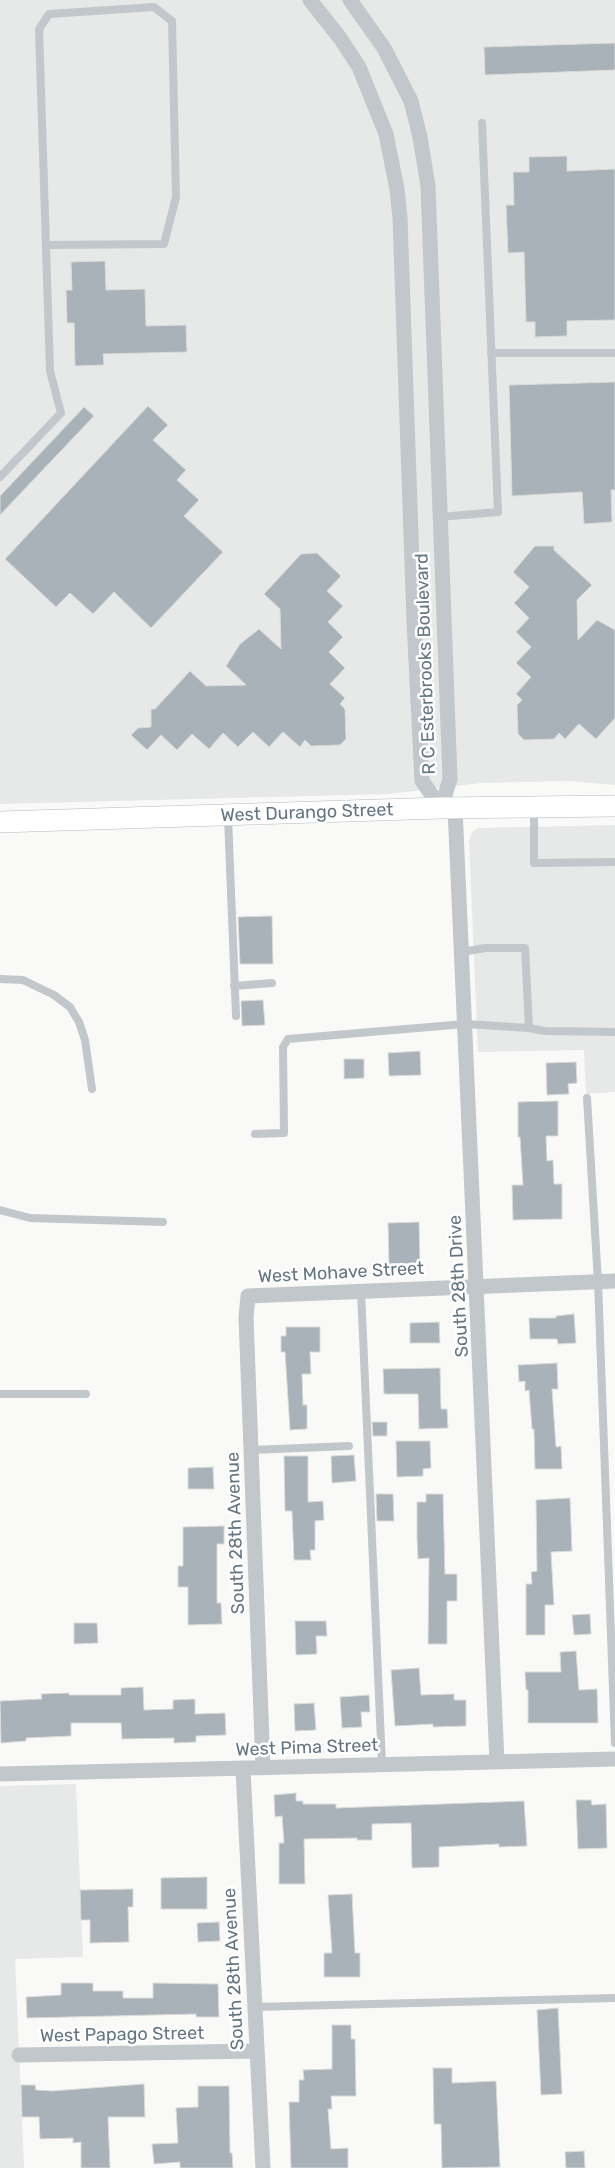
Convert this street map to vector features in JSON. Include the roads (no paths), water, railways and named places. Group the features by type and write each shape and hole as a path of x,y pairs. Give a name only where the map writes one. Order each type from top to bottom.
{"street":[{"name":"R C Esterbrooks Boulevard","path":"310,0 340,38 363,75 386,134 397,188 400,218 414,621 422,781 448,808"},
{"name":"R C Esterbrooks Boulevard","path":"350,0 384,48 410,101 420,137 428,186 450,779 448,808"},
{"name":"West Durango Street","path":"0,822 448,808 615,806"},
{"name":"South 28th Drive","path":"448,808 462,952 478,1286 497,1762"},
{"name":"West Mohave Street","path":"248,1296 615,1281"},
{"name":"South 28th Avenue","path":"248,1296 246,1317 263,1768"},
{"name":"West Pima Street","path":"0,1774 615,1759"},
{"name":"South 28th Avenue","path":"243,1769 263,2168"},
{"name":"West Papago Street","path":"19,2055 256,2051"}],"lane":[{"path":"0,477 61,413 50,372 39,29 49,14 154,7 172,21 176,196 164,244 46,245"},
{"path":"440,517 498,512 482,123"},
{"path":"491,354 615,353"},
{"path":"534,807 534,863 615,862"},
{"path":"228,815 236,1016"},
{"path":"462,952 485,948 525,948 529,1028"},
{"path":"0,979 23,980 54,995 70,1006 79,1022 85,1040 92,1089"},
{"path":"234,986 272,983"},
{"path":"255,1134 284,1133 283,1047 288,1039 465,1024 529,1028 545,1031 615,1032"},
{"path":"587,1098 598,1282 615,1743"},
{"path":"0,1210 30,1218 162,1222"},
{"path":"362,1291 382,1764"},
{"path":"0,1394 86,1394"},
{"path":"252,1450 350,1446"},
{"path":"254,2007 615,1998"}]}
